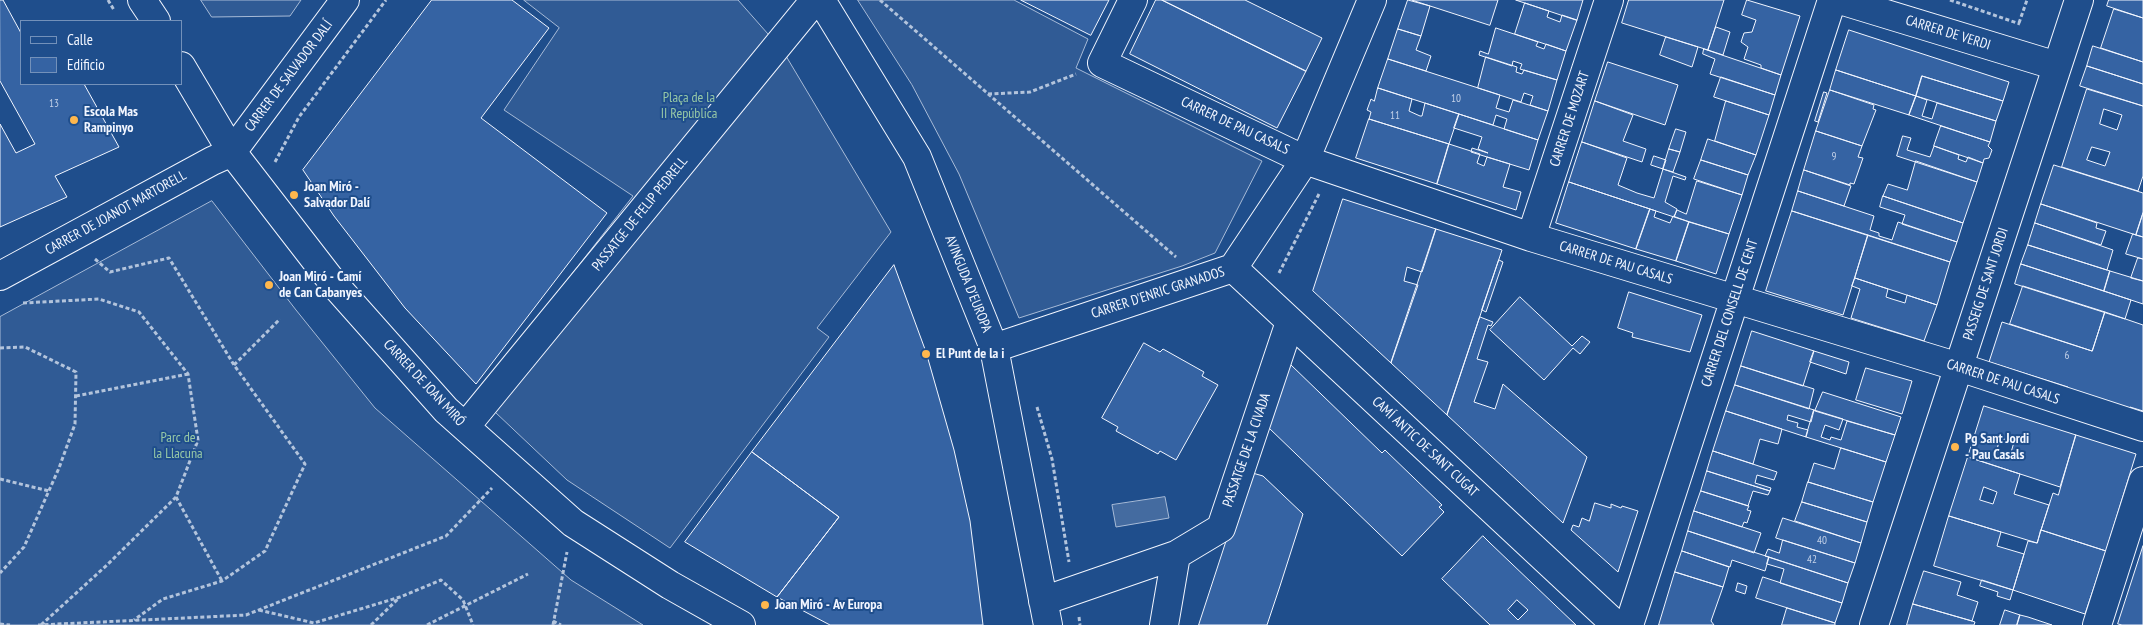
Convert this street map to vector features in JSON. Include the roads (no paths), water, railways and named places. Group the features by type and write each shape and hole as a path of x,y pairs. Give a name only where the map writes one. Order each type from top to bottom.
{"street":[{"path":"142,0 155,20"},
{"name":"CARRER DE SALVADOR DALÍ","path":"232,152 345,0"},
{"name":"PASSATGE DE FELIP PEDRELL","path":"465,428 815,0"},
{"name":"AVINGUDA D'EUROPA","path":"821,0 917,157 994,348 1045,613"},
{"name":"CARRER DE PAU CASALS","path":"1133,0 1102,63 1305,160 1531,237 1958,366 2143,427"},
{"name":"CARRER D'ENRIC GRANADOS","path":"994,348 1233,268 1305,160 1372,0"},
{"name":"CARRER DE MOZART","path":"1531,237 1609,0"},
{"name":"CARRER DEL CONSELL DE CENT","path":"1629,625 1832,0"},
{"name":"CARRER DE VERDI","path":"1840,0 2057,66"},
{"name":"PASSEIG DE SANT JORDI","path":"1874,625 2079,0"},
{"name":"CARRER DE JOAN MIRÓ","path":"182,68 232,152 334,284 446,410 573,523 670,585 741,625"},
{"name":"CARRER DE JOANOT MARTORELL","path":"0,276 232,152"},
{"name":"CAMÍ ANTIC DE SANT CUGAT","path":"1233,268 1616,625"},
{"name":"PASSATGE DE LA CIVADA","path":"1045,613 1176,555 1221,528 1290,322"},
{"path":"2097,625 2143,481"},
{"path":"1164,625 1176,555"}],"place":[{"name":"Escola Mas Rampinyo","path":"74,120"},
{"name":"Joan Miró - Salvador Dalí","path":"294,195"},
{"name":"Joan Miró - Camí de Can Cabanyes","path":"269,285"},
{"name":"El Punt de la i","path":"926,354"},
{"name":"Pg Sant Jordi - Pau Casals","path":"1955,447"},
{"name":"Joan Miró - Av Europa","path":"765,605"}],"park label":[{"name":"Plaça de la II República","path":"689,106"},
{"name":"Parc de la Llacuna","path":"178,446"}]}
